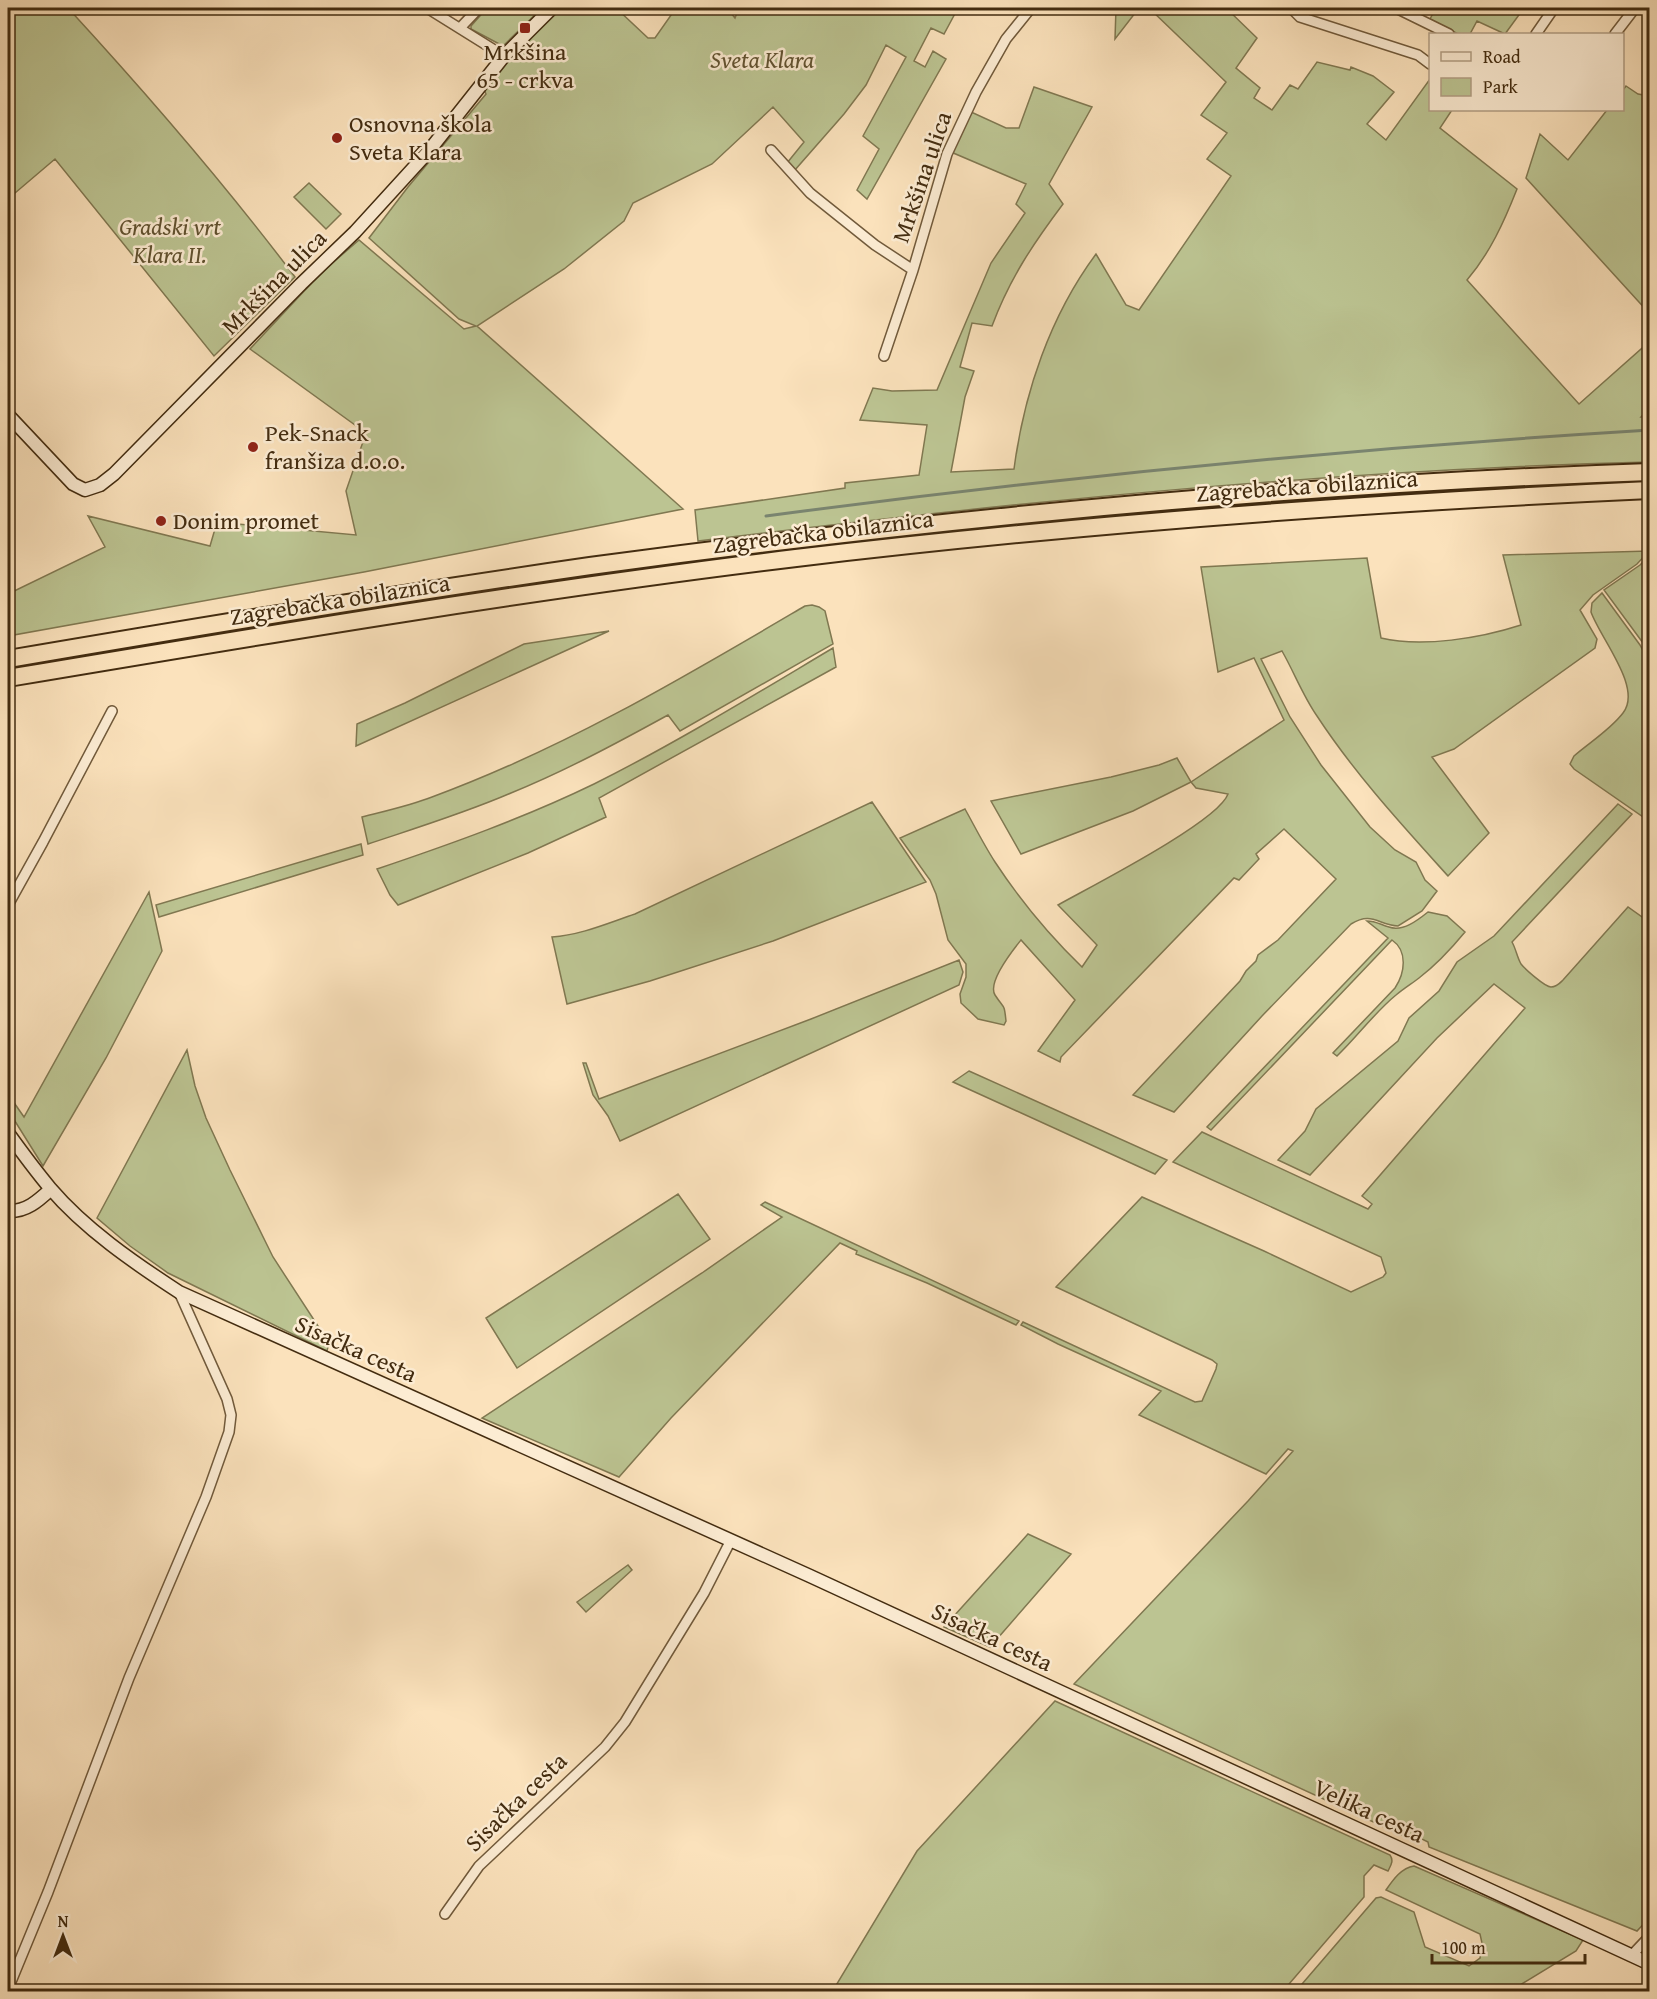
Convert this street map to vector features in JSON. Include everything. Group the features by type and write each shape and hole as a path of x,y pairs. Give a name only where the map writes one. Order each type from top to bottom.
{"highway":[{"name":"Zagrebačka obilaznica","path":"8,659 333,605 589,567 996,517 1305,489 1650,472"},
{"name":"Zagrebačka obilaznica","path":"8,678 592,585 797,558 1000,536 1307,508 1501,496 1650,490"}],"main road":[{"name":"Mrkšina ulica","path":"8,415 73,484 85,490 100,485 139,450 355,232 428,152 504,56 552,8"},
{"name":"Sisačka cesta","path":"8,1133 51,1189 82,1220 147,1271 179,1292 731,1540 1071,1697"},
{"path":"8,1210 17,1211 32,1205 51,1189"},
{"name":"Velika cesta","path":"1071,1697 1650,1964"}],"street":[{"path":"428,8 504,56"},
{"path":"460,28 479,8"},
{"name":"Mrkšina ulica","path":"885,356 947,154 976,92 1006,39 1031,8"},
{"path":"1291,8 1300,17 1418,56 1429,63"},
{"path":"1396,8 1447,33"},
{"path":"1537,33 1554,8"},
{"path":"1616,33 1635,8"},
{"name":"Mrkšina ulica","path":"771,150 810,193 875,244 913,270"},
{"path":"8,905 112,711"},
{"path":"8,1989 48,1892 129,1677 206,1497 229,1432 231,1415 227,1399 179,1292"},
{"name":"Sisačka cesta","path":"445,1914 479,1866 605,1747 625,1722 698,1603 731,1540"},
{"path":"1632,1956 1650,1936"}],"green space":[{"name":"Gradski vrt Klara II.","path":"8,8 68,8 127,73 241,207 295,277 214,356 55,159 8,199"},
{"path":"487,8 542,8 503,46 471,29 471,26"},
{"name":"Sveta Klara","path":"562,8 616,8 648,38 655,38 676,8 733,8 731,13 735,18 739,8 958,8 944,34 931,28 914,61 925,67 933,51 946,59 867,199 857,190 879,149 863,136 906,57 886,45 866,85 794,171 787,163 804,142 773,107 712,164 633,203 624,221 564,269 477,326 683,509 364,572 8,636 8,594 105,547 88,516 210,546 217,522 356,535 346,491 366,433 250,349 322,272 359,240 464,329 476,326 459,319 369,238 408,187 486,94 484,89 509,59"},
{"path":"1116,8 1139,8 1115,39"},
{"path":"1149,8 1226,8 1257,38 1236,68 1260,88 1254,98 1272,110 1290,85 1298,89 1317,62 1350,70 1351,67 1373,76 1394,92 1367,124 1386,140 1429,80 1429,111 1451,111 1440,128 1517,189 1496,237 1467,280 1579,404 1649,342 1649,408 1641,417 1649,417 1649,462 1411,472 1292,480 935,513 698,541 695,510 845,488 845,483 919,475 927,425 860,420 873,388 892,391 937,390 991,263 1025,213 1016,204 1026,184 951,152 969,111 1006,128 1019,128 1034,87 1092,107 1049,184 1063,204 1023,262 1006,292 992,326 972,323 960,367 974,371 965,397 951,472 1014,469 1032,384 1052,329 1065,303 1096,254 1126,305 1139,310 1231,176 1207,159 1227,133 1201,115 1226,82"},
{"path":"1436,8 1524,8 1506,33 1477,21 1471,33 1456,33 1430,19"},
{"path":"1626,86 1638,94 1649,96 1649,313 1526,178 1540,134 1568,160 1606,111 1624,111"},
{"path":"309,183 341,214 326,229 294,197"},
{"path":"1649,551 1637,564 1593,595 1580,610 1597,639 1595,648 1454,749 1432,757 1489,833 1448,876 1347,758 1312,708 1282,651 1261,659 1290,717 1321,765 1370,827 1395,850 1416,862 1425,880 1437,891 1422,911 1398,926 1370,919 1358,920 1351,924 1174,1112 1133,1095 1240,981 1258,955 1278,940 1336,879 1284,829 1256,854 1259,859 1239,880 1234,878 1061,1057 1060,1062 1038,1051 1075,1000 1021,940 1002,966 993,989 1005,1011 1004,1025 978,1019 961,1003 960,994 966,977 966,964 948,940 930,880 900,838 965,809 991,856 1025,904 1082,967 1097,945 1058,905 1178,837 1202,821 1219,806 1228,794 1196,788 1191,782 1284,720 1254,658 1218,672 1201,567 1367,558 1381,638 1433,642 1488,634 1521,625 1503,555"},
{"path":"1649,556 1649,654 1604,590"},
{"path":"1602,593 1640,645 1649,662 1649,821 1570,764 1574,756 1618,719 1628,703 1628,690 1624,677 1591,612 1592,603"},
{"path":"812,605 825,611 833,644 680,731 668,715 591,756 494,800 368,844 362,817 423,800 481,778 577,734 805,606"},
{"path":"609,631 356,746 357,724 524,644"},
{"path":"833,648 836,667 599,798 606,817 528,853 398,905 390,895 377,869 487,830 594,784 685,735"},
{"path":"1177,758 1191,782 1133,811 1021,854 991,801 1111,777"},
{"path":"872,802 926,882 773,941 650,981 567,1004 552,937 584,931 635,914"},
{"path":"1618,804 1632,814 1512,942 1523,966 1544,984 1553,987 1563,980 1628,907 1649,922 1650,1917 1637,1931 1429,1847 1428,1842 1418,1837 1406,1837 1074,1684 1293,1451 1288,1449 1266,1474 1139,1415 1161,1391 1021,1325 1023,1322 1195,1402 1202,1401 1216,1369 1217,1364 1212,1360 1056,1287 1142,1197 1351,1292 1383,1277 1386,1273 1381,1257 1173,1162 1202,1132 1368,1209 1372,1204 1362,1196 1525,1008 1494,984 1437,1038 1310,1175 1278,1160 1305,1131 1316,1109 1398,1041 1409,1018 1439,991 1457,962 1494,936"},
{"path":"361,844 363,855 159,917 156,905"},
{"path":"149,892 162,951 106,1058 43,1166 8,1110 8,1094 24,1117"},
{"path":"1428,912 1447,916 1465,932 1449,951 1388,1002 1337,1056 1333,1053 1395,988 1401,976 1403,956 1392,940 1211,1130 1207,1127 1388,938 1367,921 1400,928"},
{"path":"959,960 963,972 959,985 620,1141 608,1116 593,1095 583,1063 586,1063 599,1099"},
{"path":"187,1050 195,1086 206,1118 230,1170 273,1257 329,1343 327,1351 168,1273 130,1246 97,1218"},
{"path":"969,1071 1167,1160 1155,1174 953,1082"},
{"path":"678,1194 710,1239 517,1368 486,1318"},
{"path":"765,1202 1019,1321 1016,1325 927,1283 856,1254 857,1251 840,1243 671,1418 619,1477 482,1418 702,1273 782,1217 761,1205"},
{"path":"1028,1534 1071,1554 990,1647 944,1627"},
{"path":"628,1565 632,1570 586,1612 577,1602"},
{"path":"1055,1701 1390,1855 1392,1861 1388,1871 1374,1865 1364,1876 1364,1897 1283,1991 837,1991 835,1987 917,1851"},
{"path":"1414,1866 1583,1940 1576,1951 1520,1985 1520,1991 1296,1991 1376,1898 1381,1897 1414,1912 1425,1947 1469,1966 1480,1958 1482,1943 1480,1934 1386,1890 1401,1872"}],"waterway":[{"path":"766,516 1207,465 1650,430"}],"place":[{"name":"Mrkšina 65 - crkva","path":"525,28"},
{"name":"Osnovna škola Sveta Klara","path":"337,138"},
{"name":"Pek-Snack franšiza d.o.o.","path":"253,447"},
{"name":"Donim promet","path":"161,521"}]}
